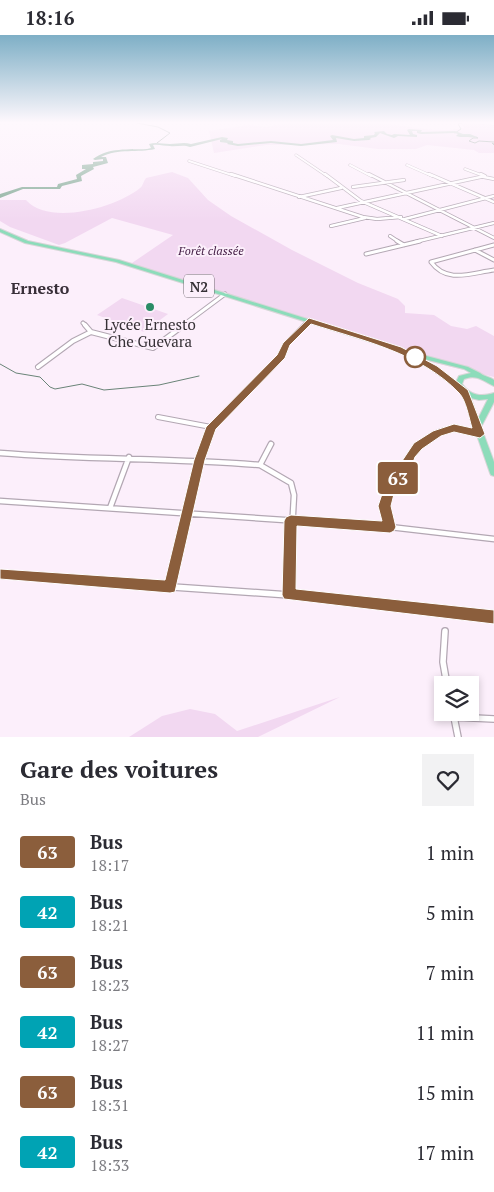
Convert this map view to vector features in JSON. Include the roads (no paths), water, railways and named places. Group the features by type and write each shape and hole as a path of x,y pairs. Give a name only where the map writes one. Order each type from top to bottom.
{"highway":[{"name":"N2","path":"0,230 27,243 118,261 409,354 466,368 481,376 494,377"},
{"name":"N2","path":"409,354 434,368 463,390"},
{"path":"494,384 481,376 468,375 461,378 459,384 463,390 494,473"},
{"path":"463,390 480,398 494,395"},
{"path":"478,431 494,395"}],"street":[{"path":"297,156 321,171 341,189 364,202 442,236"},
{"path":"189,161 366,218 401,217"},
{"path":"350,165 494,237"},
{"path":"408,165 494,202"},
{"path":"465,169 485,175 484,177"},
{"path":"336,209 463,180 484,177 494,179"},
{"path":"353,187 381,182 390,184 404,180"},
{"path":"463,180 463,185 469,191"},
{"path":"299,197 341,189"},
{"path":"405,219 494,196"},
{"path":"331,226 366,218"},
{"path":"366,254 494,223"},
{"path":"390,236 404,245"},
{"path":"494,245 432,262 434,267 450,276 494,270"},
{"path":"475,251 494,260"},
{"path":"83,323 91,332 152,348 225,294"},
{"path":"170,587 200,460 211,427 282,356 286,345 309,321"},
{"path":"38,367 73,341 91,332"},
{"path":"158,417 211,427"},
{"path":"390,527 385,506 390,488 406,468 410,456 418,446 437,433 454,428 478,431"},
{"path":"260,465 271,445"},
{"path":"0,453 37,456 200,460 260,465 291,483 294,495 291,521 289,595"},
{"path":"110,508 129,457"},
{"path":"0,501 390,527 494,539"},
{"path":"0,575 289,595 494,617"},
{"path":"445,631 443,662 445,676"},
{"path":"479,718 494,719"},
{"path":"455,721 458,737"}],"waterway":[{"path":"0,196 22,188 58,188 60,185 80,180 78,176 92,168 84,168 84,166 98,165 95,163 106,162 104,158 95,159 101,156"},
{"path":"0,364 16,373 40,377 50,387 55,389 82,384 104,390 159,385 199,376"}],"place":[{"name":"Lycée Ernesto Che Guevara","path":"150,307"}],"district":[{"name":"Ernesto","path":"40,288"}],"park label":[{"name":"Forêt classée","path":"211,250"}]}
